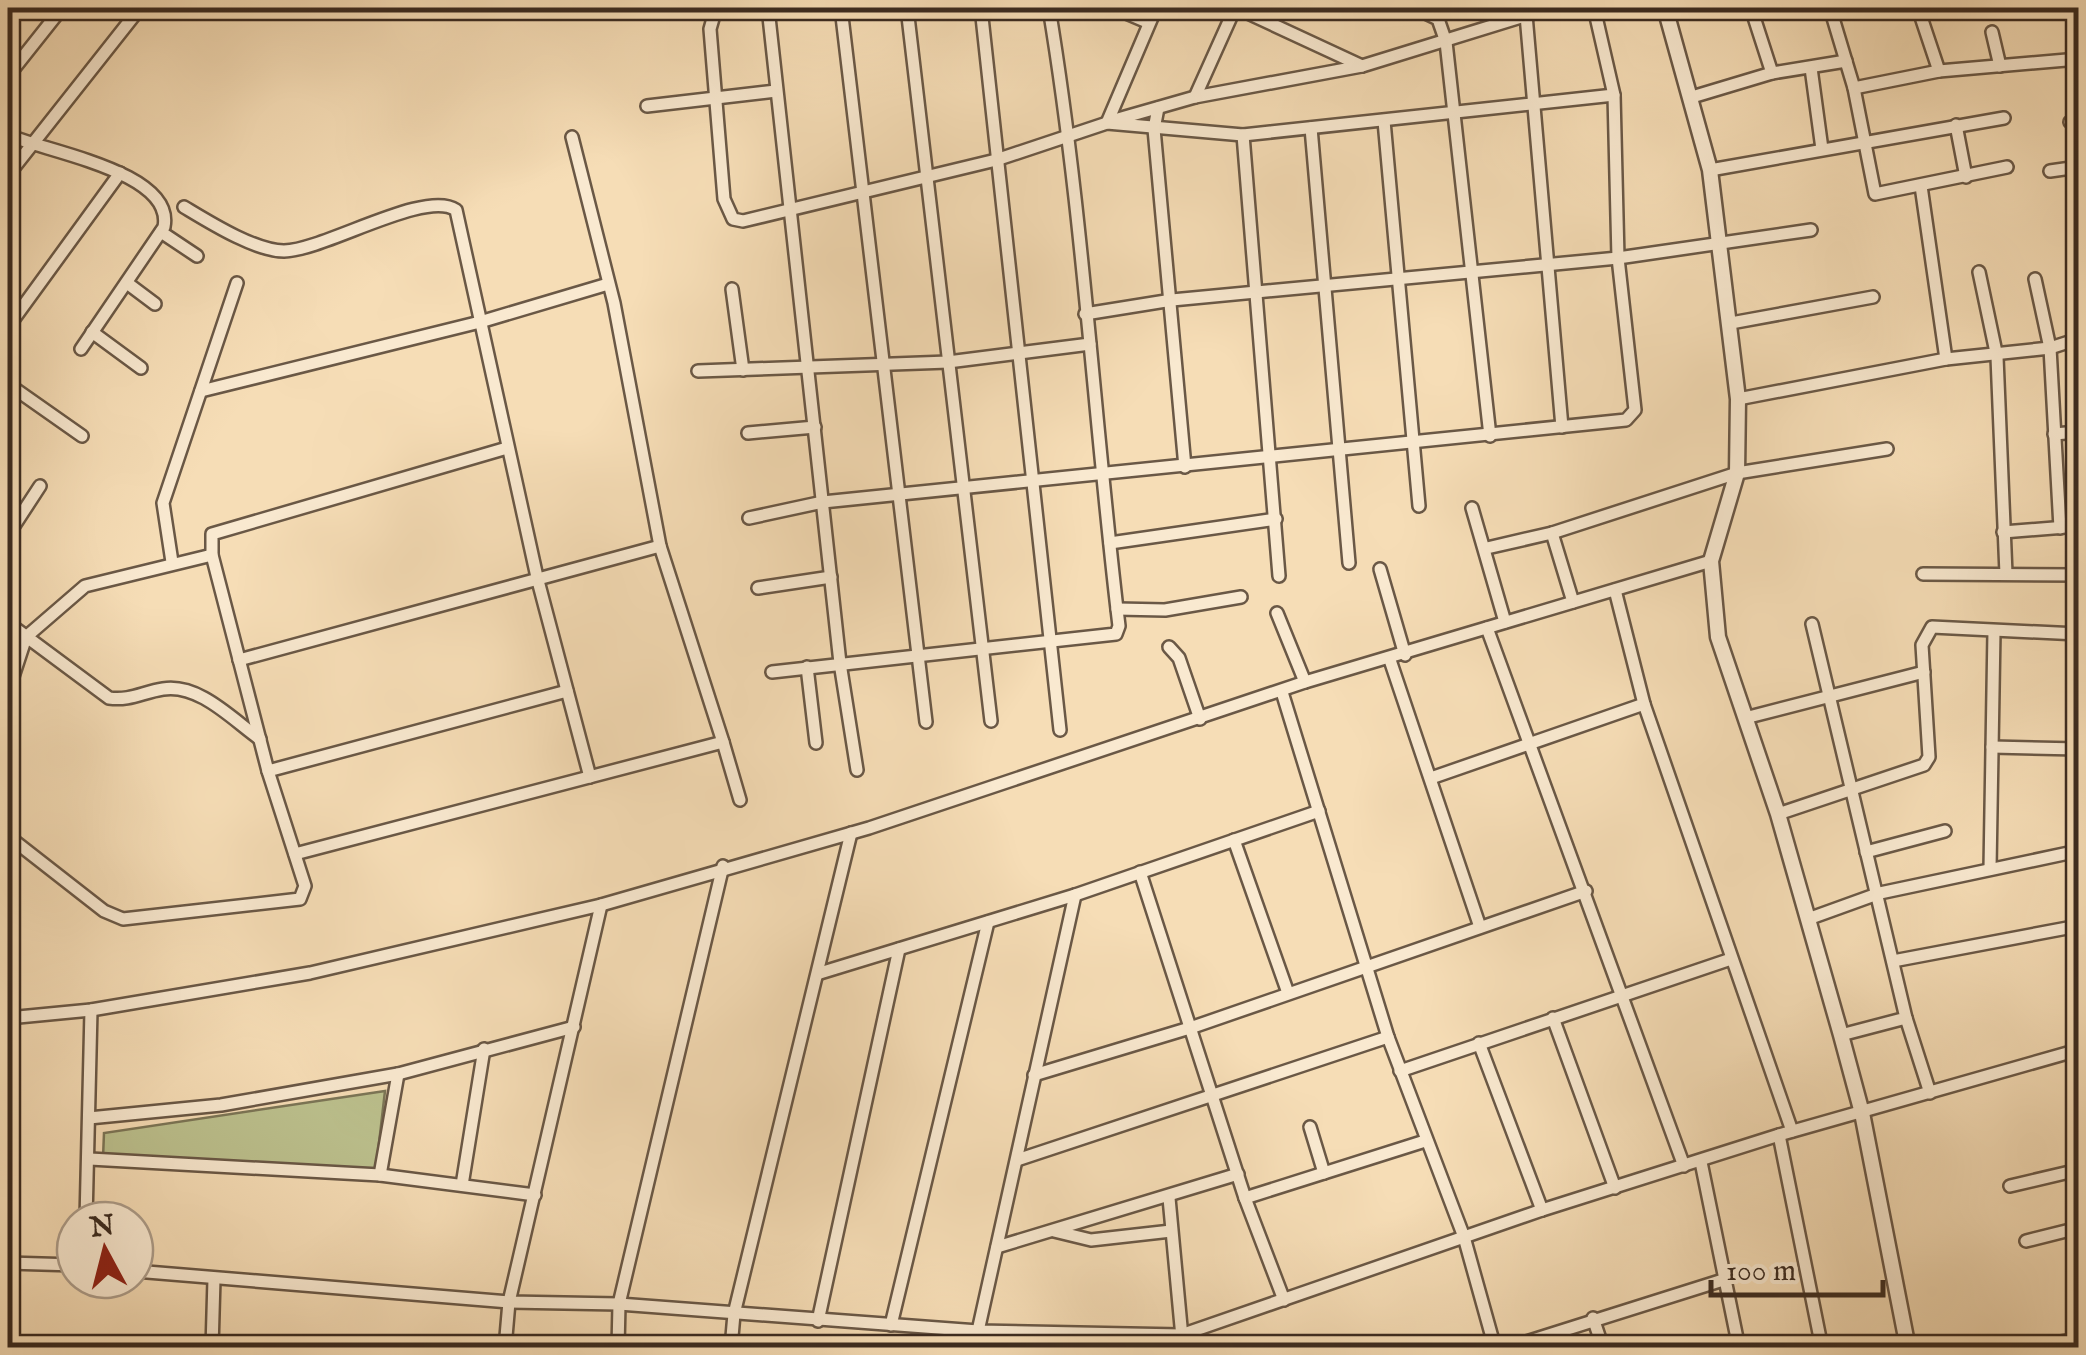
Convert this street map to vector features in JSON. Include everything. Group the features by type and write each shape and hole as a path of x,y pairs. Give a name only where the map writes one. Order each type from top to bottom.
{"street":[{"path":"8,76 62,8"},
{"path":"8,175 140,8"},
{"path":"716,8 710,29 726,212 743,221 996,160 1195,96 1362,66 1550,8"},
{"path":"768,8 840,663 857,770"},
{"path":"842,8 880,362 926,722"},
{"path":"907,8 990,721"},
{"path":"981,8 1047,641 1060,730"},
{"path":"772,672 1110,637 1119,626 1070,134 1049,8"},
{"path":"1114,8 1147,22"},
{"path":"1107,123 1156,8"},
{"path":"1195,96 1236,8 1362,66"},
{"path":"1415,8 1441,13 1457,113 1490,436"},
{"path":"749,518 823,502 1626,420 1635,410 1618,258 1614,95 1594,8"},
{"path":"1665,8 1710,170 1738,399 1737,473 1711,560 1718,637 1778,814 1862,1113 1908,1348"},
{"path":"1751,8 1772,74"},
{"path":"1830,8 1854,88 1876,194 2007,167"},
{"path":"1918,8 1939,71"},
{"path":"1526,15 1551,265 1562,427"},
{"path":"1992,32 2000,66"},
{"path":"1854,88 1939,71 2078,59"},
{"path":"1692,98 1772,74 1846,61"},
{"path":"1811,68 1822,150"},
{"path":"647,106 776,90"},
{"path":"1107,123 1154,129 1189,127 1243,135 1614,95"},
{"path":"1158,108 1154,129 1185,467"},
{"path":"1710,170 2004,118"},
{"path":"1384,122 1419,506"},
{"path":"1956,125 1966,177"},
{"path":"1311,128 1349,563"},
{"path":"8,135 120,173 150,188 167,214 161,232 80,349"},
{"path":"1243,135 1279,576"},
{"path":"572,138 608,284 660,546 740,800"},
{"path":"2050,171 2078,168"},
{"path":"8,327 120,173"},
{"path":"1921,186 1946,359"},
{"path":"184,207 225,232 282,252 326,242 408,211 452,206 537,577 590,778"},
{"path":"1085,314 1172,300 1328,289 1618,258 1811,230"},
{"path":"161,232 197,256"},
{"path":"1980,272 1997,357 2006,574"},
{"path":"2034,279 2050,348 2060,528"},
{"path":"127,282 154,304"},
{"path":"172,562 163,503 236,284"},
{"path":"201,391 480,322 608,284"},
{"path":"732,289 743,370"},
{"path":"1730,323 1873,297"},
{"path":"92,332 141,368"},
{"path":"1738,399 1946,359 1997,357 2050,348 2078,339"},
{"path":"698,372 948,362 1090,344"},
{"path":"8,384 82,436"},
{"path":"748,433 815,427"},
{"path":"2054,434 2078,432"},
{"path":"8,836 104,911 123,919 300,899 305,886 268,771 209,540 218,529 507,448"},
{"path":"1487,548 1552,533 1737,473 1887,448"},
{"path":"8,535 40,486"},
{"path":"1472,508 1487,548 1505,622"},
{"path":"1110,543 1276,519"},
{"path":"2003,532 2078,526"},
{"path":"1552,533 1573,602"},
{"path":"239,660 660,546"},
{"path":"8,692 26,638 84,586 212,554"},
{"path":"8,1018 90,1010 310,974 602,904 723,866 851,833 1305,682 1390,660 1711,560"},
{"path":"1380,569 1405,655"},
{"path":"1923,574 2078,575 2078,683"},
{"path":"758,588 831,577"},
{"path":"1616,590 1644,704 1732,958 1785,1133 1822,1348"},
{"path":"1117,609 1165,610 1242,597"},
{"path":"1277,614 1305,682"},
{"path":"8,623 109,698 124,700 170,688 185,690 200,695 260,740"},
{"path":"1812,624 1848,790 1880,893 1906,1018 1930,1094"},
{"path":"1487,628 1684,1166"},
{"path":"1778,814 1924,765 1928,757 1922,644 1932,628 2078,634"},
{"path":"1990,868 1994,631"},
{"path":"1169,647 1179,658 1200,719"},
{"path":"1390,660 1480,927"},
{"path":"807,667 816,743"},
{"path":"1744,718 1924,672"},
{"path":"268,771 567,691"},
{"path":"1282,692 1388,1036 1424,1141 1464,1238 1495,1348"},
{"path":"1432,778 1644,704"},
{"path":"295,854 722,742"},
{"path":"1992,747 2078,749"},
{"path":"820,973 1075,894 1318,811"},
{"path":"1866,852 1945,831"},
{"path":"731,1348 734,1314 851,833"},
{"path":"1234,840 1288,993"},
{"path":"1808,918 1880,893 2078,851"},
{"path":"618,1348 620,1304 723,866"},
{"path":"1140,872 1245,1198 1284,1300"},
{"path":"1034,1075 1192,1027 1586,891"},
{"path":"978,1332 1075,894"},
{"path":"505,1348 510,1302 602,904"},
{"path":"891,1325 988,922"},
{"path":"1893,961 2078,926"},
{"path":"818,1322 899,950"},
{"path":"1400,1072 1732,958"},
{"path":"87,1200 90,1010"},
{"path":"1553,1018 1615,1188"},
{"path":"1841,1035 1906,1018"},
{"path":"89,1118 222,1105 398,1074 574,1027"},
{"path":"1017,1160 1215,1098 1388,1036"},
{"path":"1479,1043 1542,1210"},
{"path":"462,1185 484,1050"},
{"path":"155,1273 510,1302 620,1304 818,1322 1182,1341 1284,1300 1542,1210 1785,1133 2078,1050"},
{"path":"380,1175 398,1074"},
{"path":"1310,1128 1324,1173"},
{"path":"1245,1198 1424,1141"},
{"path":"90,1159 380,1175 535,1194"},
{"path":"1701,1162 1739,1348"},
{"path":"2010,1186 2078,1170"},
{"path":"997,1247 1238,1174"},
{"path":"1169,1198 1182,1341"},
{"path":"2026,1241 2078,1228"},
{"path":"1054,1231 1091,1240 1171,1231"},
{"path":"8,1263 55,1264"},
{"path":"212,1348 214,1280"},
{"path":"1507,1348 1723,1280"},
{"path":"1593,1318 1603,1348"},
{"path":"2027,1348 2078,1339"}],"green space":[{"path":"385,1091 375,1178 103,1158 104,1133"}]}
